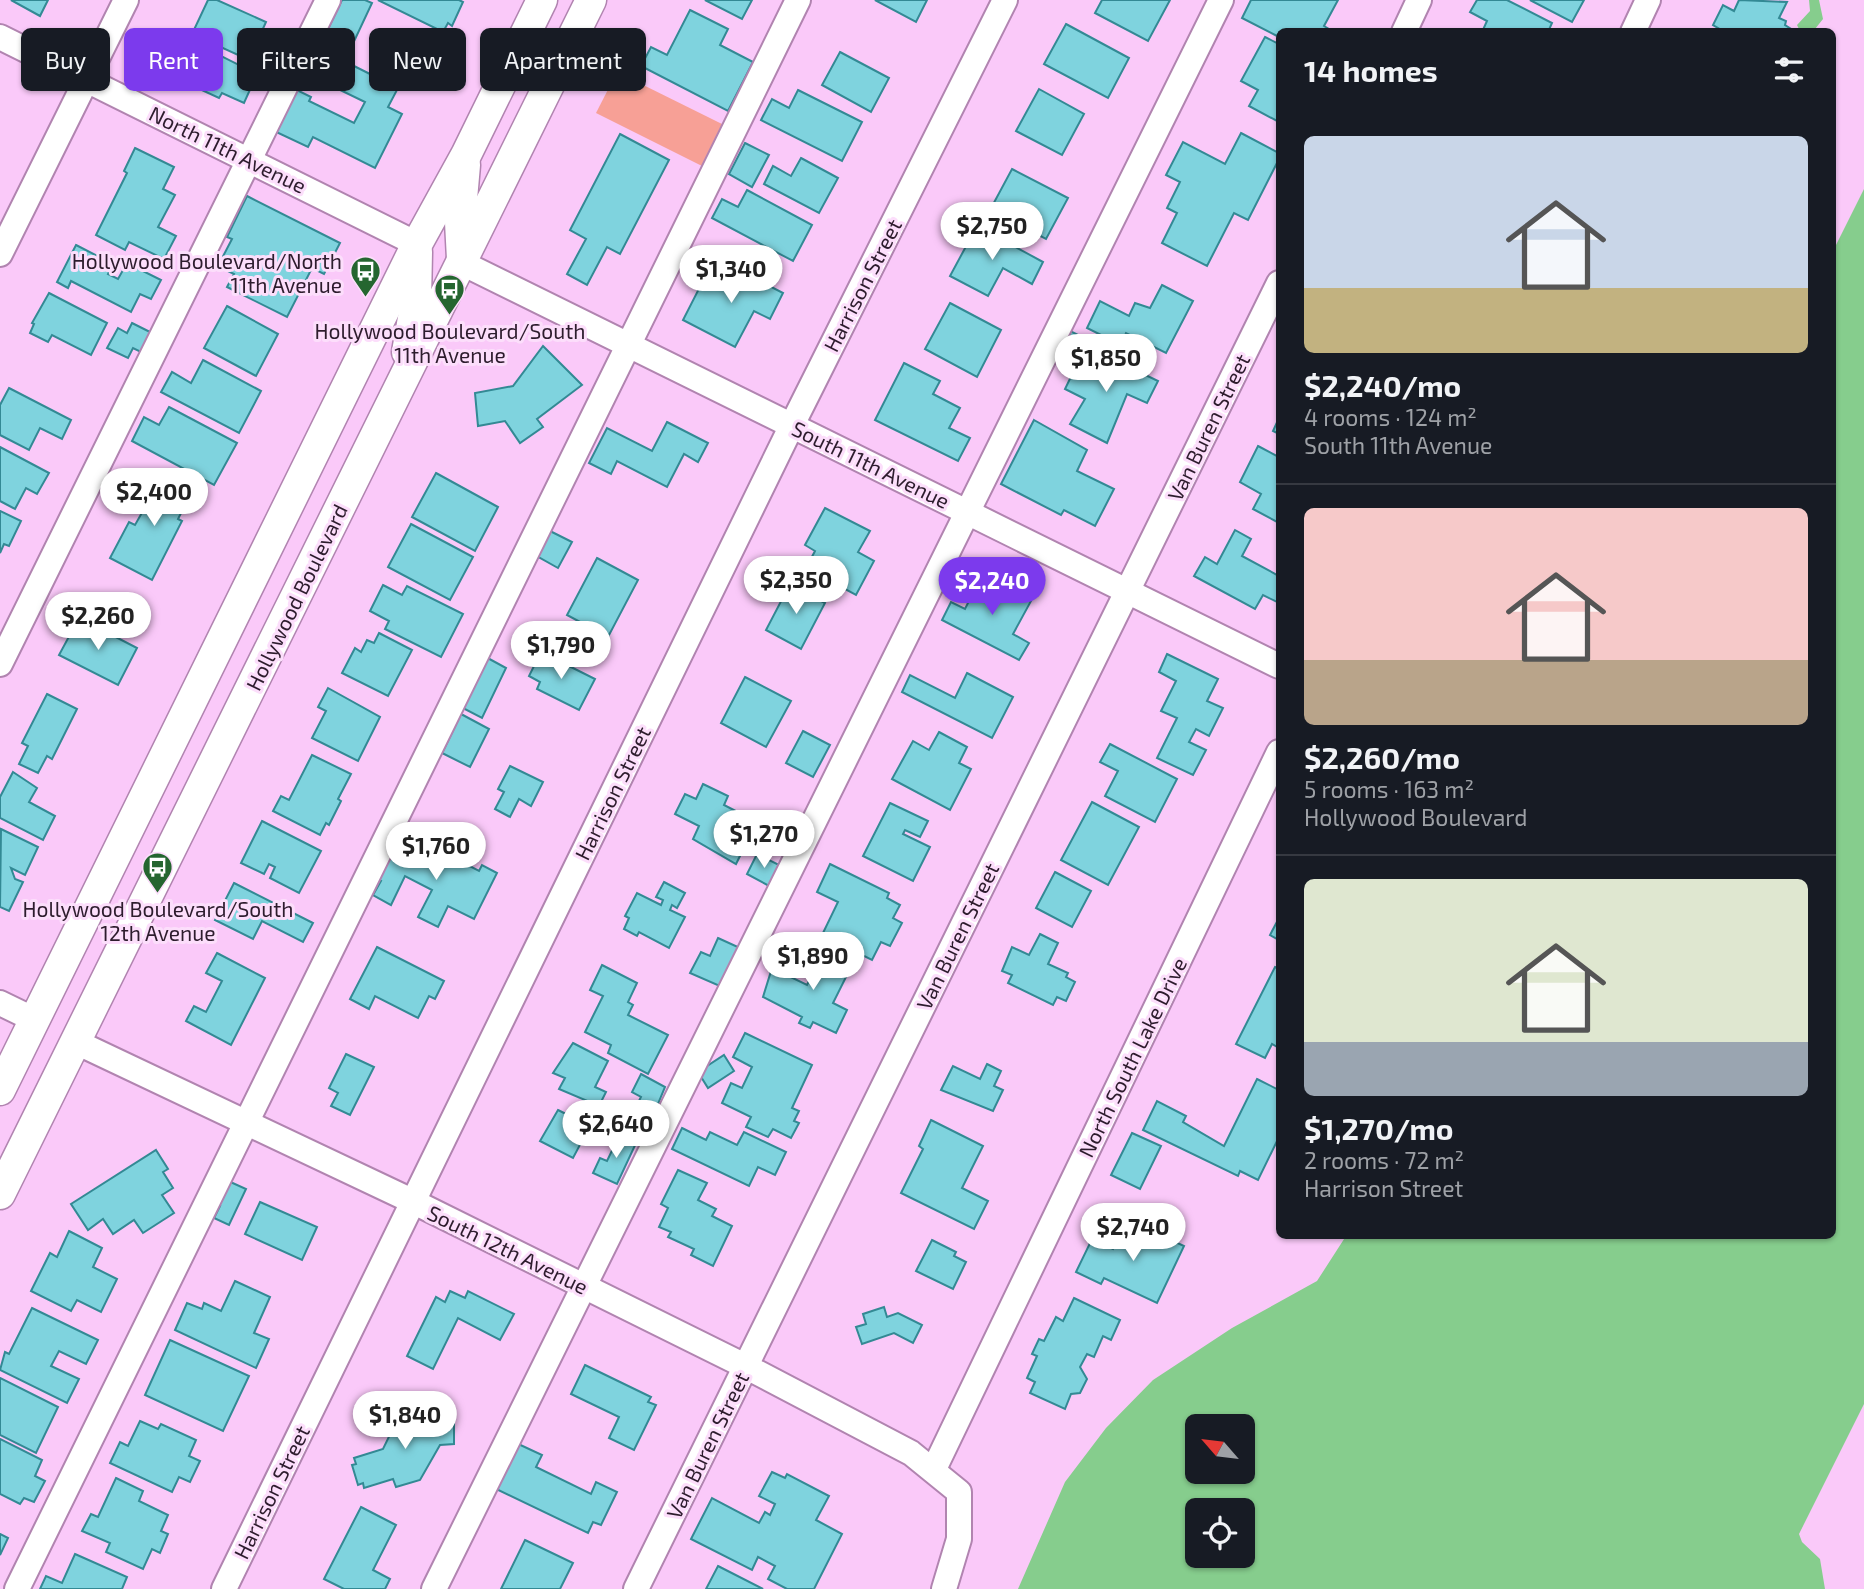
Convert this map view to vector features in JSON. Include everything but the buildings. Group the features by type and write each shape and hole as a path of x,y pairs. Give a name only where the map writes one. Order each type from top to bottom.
{"main road":[{"path":"0,1090 417,244 466,155 541,0"},
{"name":"Hollywood Boulevard","path":"0,1195 591,0"},
{"path":"462,263 460,222 466,155"},
{"path":"396,396 416,301 417,244"}],"street":[{"path":"110,34 127,0"},
{"path":"0,664 328,0"},
{"path":"17,1589 798,0"},
{"name":"Harrison Street","path":"224,1589 792,425 1005,0"},
{"path":"434,1589 1221,0"},
{"path":"1406,28 1419,0"},
{"path":"1635,28 1648,0"},
{"name":"North 11th Avenue","path":"0,37 21,47"},
{"name":"North 11th Avenue","path":"110,90 417,244"},
{"path":"0,254 82,91"},
{"name":"South 11th Avenue","path":"462,263 1276,665"},
{"name":"Van Buren Street","path":"636,1589 1276,290"},
{"name":"North South Lake Drive","path":"934,1469 1276,758"},
{"path":"0,1003 35,1020"},
{"name":"South 12th Avenue","path":"76,1042 412,1201 745,1366 911,1453 934,1469"},
{"path":"934,1469 959,1492 959,1539 944,1589"}],"shaded area":[{"path":"1809,0 1819,0 1823,19 1816,28 1798,28 1797,25 1810,11"},
{"path":"646,86 722,124 702,166 596,113 607,91 646,91"},
{"path":"1864,189 1864,1404 1799,1534 1802,1542 1820,1559 1825,1589 1018,1589 1065,1482 1106,1428 1153,1380 1232,1328 1317,1281 1344,1239 1836,1239 1836,245"}],"place":[{"name":"Hollywood Boulevard/North 11th Avenue","path":"365,299"},
{"name":"Hollywood Boulevard/South 11th Avenue","path":"450,317"},
{"name":"Hollywood Boulevard/South 12th Avenue","path":"158,895"}]}
